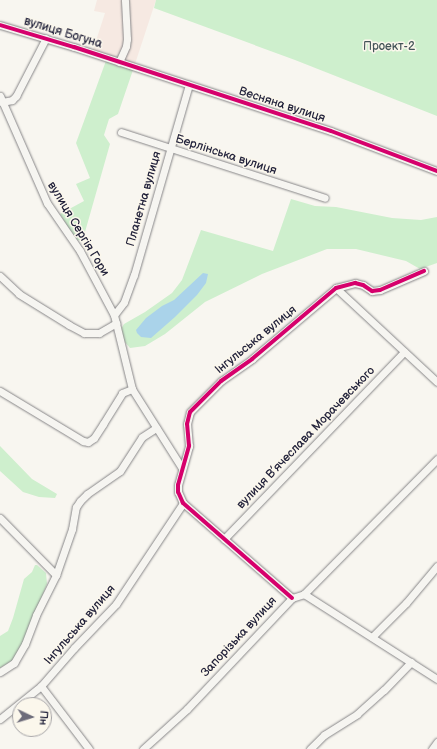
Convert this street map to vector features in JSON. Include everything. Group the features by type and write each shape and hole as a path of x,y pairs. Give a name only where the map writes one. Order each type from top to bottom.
{"street":[{"path":"119,62 126,46 127,39 125,0"},
{"name":"вулиця Богуна","path":"0,24 119,62"},
{"name":"вулиця Сергія Гори","path":"46,38 16,96 12,100 1,99 47,203 80,251 115,319"},
{"name":"Весняна вулиця","path":"119,62 331,131 437,171"},
{"name":"Планетна вулиця","path":"115,319 124,302 134,276 189,85"},
{"name":"Берлінська вулиця","path":"121,132 326,198"},
{"name":"Інгульська вулиця","path":"0,719 41,686 74,648 116,604 183,503 178,492 182,468 189,446 188,420 193,408 221,381 252,359 336,288 355,283 363,285 372,291 380,290 424,271"},
{"path":"0,276 19,294 84,333 99,333 115,319 132,389 182,468"},
{"path":"336,288 437,382"},
{"name":"вулиця В’ячеслава Морачевського","path":"224,539 404,352"},
{"path":"0,391 83,441 88,442 103,424 122,393 132,389"},
{"path":"0,672 14,663 25,644 36,615 56,575 72,529 76,507 87,494 120,471 142,438 156,428"},
{"name":"Запорізька вулиця","path":"144,749 187,709 292,598 304,594 437,459"},
{"path":"183,503 292,598"},
{"path":"0,518 56,575"},
{"path":"372,637 406,603 437,566"},
{"path":"304,594 437,679"},
{"path":"310,749 324,735 357,714 384,690 411,662"},
{"path":"41,686 89,749"},
{"path":"432,749 437,742"}],"shaded area":[{"path":"97,0 156,0 134,67 92,53 105,13 94,11"}],"green space":[{"name":"Проект-2","path":"156,0 437,0 437,116 295,60 154,8"},
{"path":"107,58 134,67 118,114 109,119 104,135 110,144 83,239 81,241 75,239 60,214 84,201 76,184 90,178 76,143"},
{"path":"291,199 315,206 336,207 392,218 421,220 437,217 437,263 420,269 406,261 356,249 327,249 262,274 205,302 165,334 145,346 130,348 124,341 121,329 124,324 145,312 172,293 182,280 201,230 273,251"},
{"path":"0,446 32,479 57,494 55,498 39,497 23,492 0,471"},
{"path":"35,565 46,573 47,584 25,639 13,660 0,668 0,636 8,631 24,579 32,572"}],"water":[{"path":"203,273 208,274 206,283 197,295 175,317 151,338 141,337 137,333 136,330 146,318 162,306 174,300"}],"cycle path":[{"path":"0,25 74,47 331,131 437,171"},
{"path":"292,598 183,503 178,492 178,485 189,446 187,424 190,412 221,381 252,359 336,288 355,283 363,285 372,291 380,290 424,271"}]}
